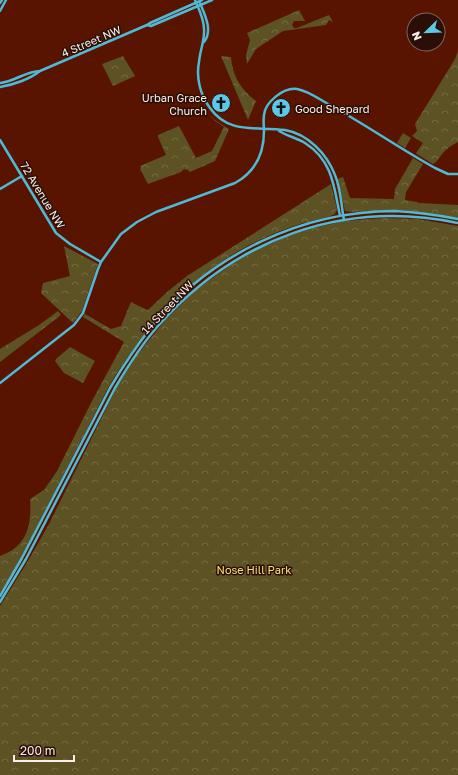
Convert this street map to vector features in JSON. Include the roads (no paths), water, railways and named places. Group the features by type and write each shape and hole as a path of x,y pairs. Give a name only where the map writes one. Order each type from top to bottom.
{"main road":[{"path":"0,11 6,0"},
{"name":"4 Street NW","path":"0,86 20,81 148,25 151,26 198,2 212,0"},
{"path":"198,2 204,13 208,30 207,38 204,42"},
{"path":"198,2 204,25 204,42 199,61 198,76 201,90 208,106 219,118 234,126 247,129 290,131 311,143 322,153 331,165 336,177 342,209 341,216"},
{"path":"204,13 206,2"},
{"name":"4 Street NW","path":"0,83 35,71 40,71"},
{"path":"0,383 74,326 83,313 98,269 121,234 144,218 169,207 235,184 245,178 259,159 262,149 264,129 263,117 268,106 286,90 295,89 304,91 349,116 435,168 448,174 458,174"},
{"path":"279,130 306,144 321,158 329,170 334,182 342,220"},
{"name":"72 Avenue NW","path":"0,140 56,233 70,244 102,262"},
{"path":"0,189 22,176"},
{"path":"334,217 338,213 338,204"},
{"path":"342,209 350,213 363,213"},
{"name":"14 Street NW","path":"0,596 26,551 110,388 125,363 154,324 192,286 229,259 272,236 298,226 334,217 363,213 410,212 458,219"},
{"name":"14 Street NW","path":"0,602 26,559 114,388 140,348 158,326 195,289 216,272 242,256 293,232 342,220 367,216 395,215 429,218 458,223"}],"place":[{"name":"Urban Grace Church","path":"221,103"},
{"name":"Good Shepard","path":"281,108"}],"park label":[{"name":"Nose Hill Park","path":"254,569"}]}
